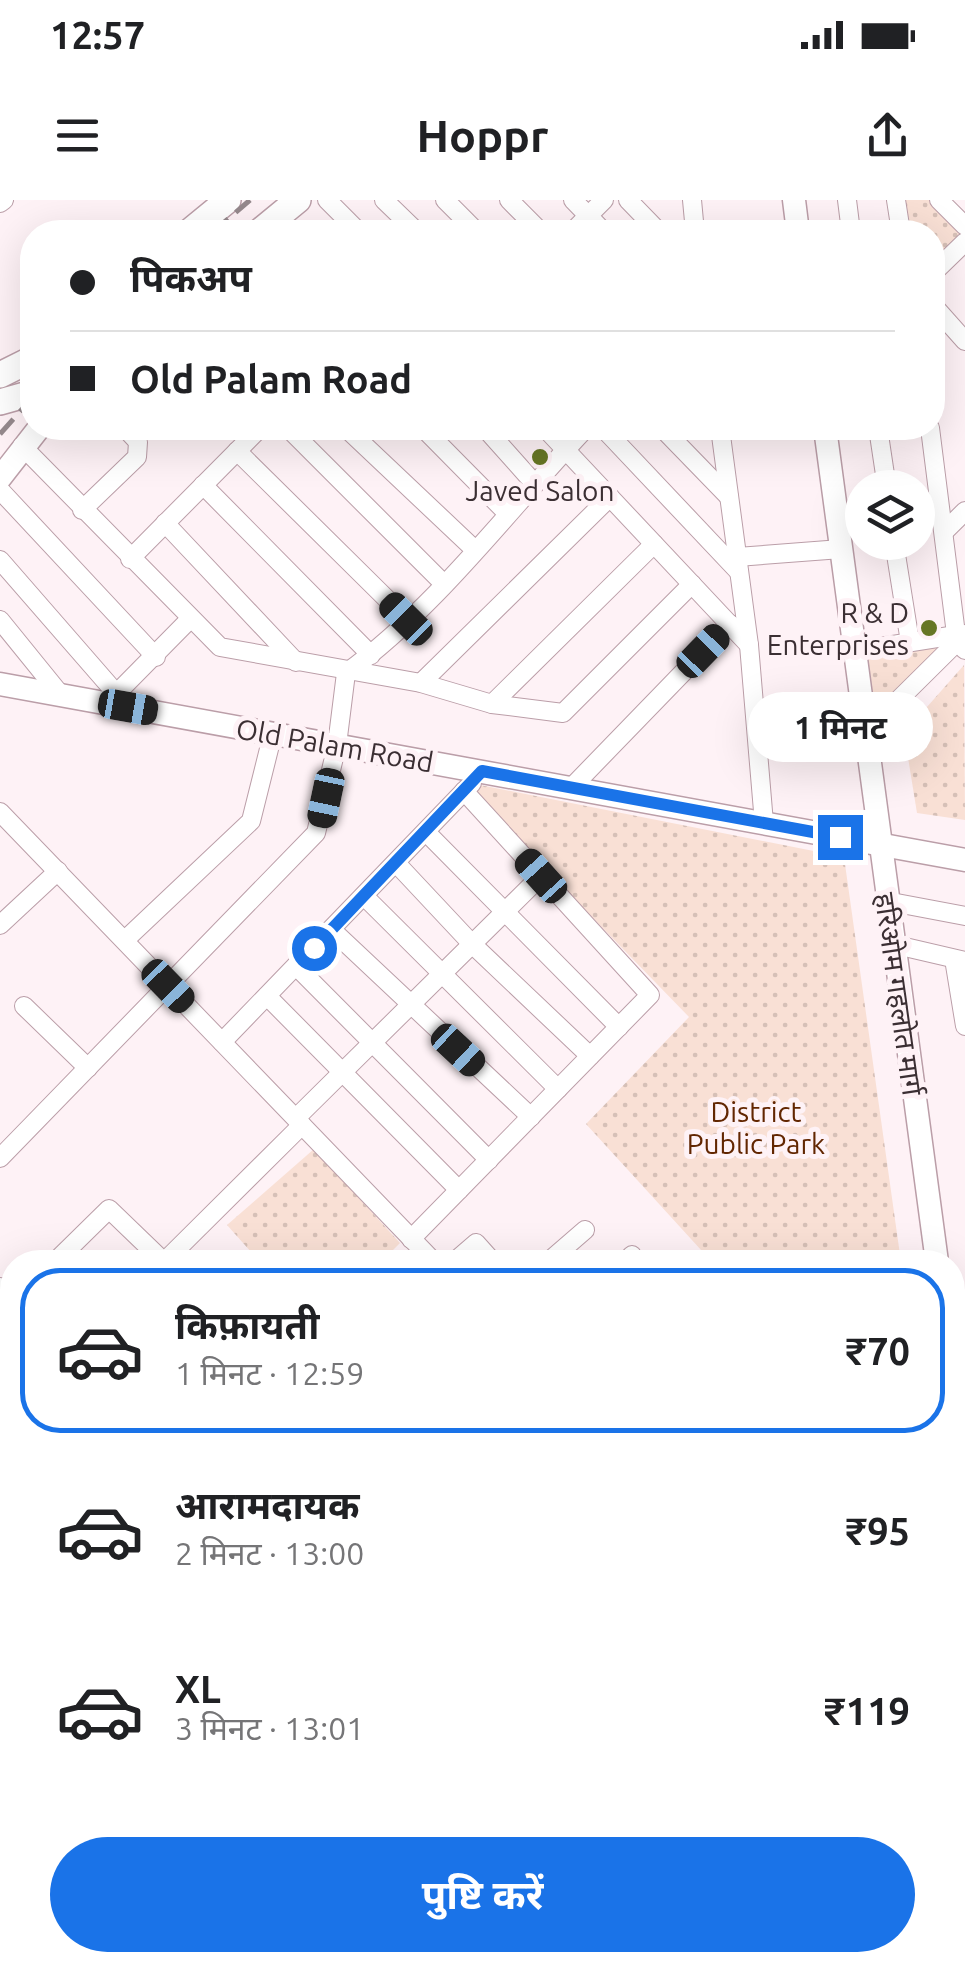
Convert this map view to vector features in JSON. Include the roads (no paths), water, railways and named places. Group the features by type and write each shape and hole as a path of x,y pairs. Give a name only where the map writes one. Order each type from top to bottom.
{"main road":[{"path":"204,220 228,200"},
{"path":"282,220 298,200"}],"street":[{"path":"328,200 347,220"},
{"path":"384,200 405,220"},
{"path":"445,200 465,220"},
{"path":"509,200 529,220"},
{"path":"573,200 592,220"},
{"path":"584,220 604,200"},
{"path":"628,200 647,220"},
{"path":"938,200 965,226"},
{"path":"945,261 965,242"},
{"path":"945,319 965,341"},
{"path":"0,417 20,393"},
{"path":"0,478 28,440"},
{"path":"82,510 136,458 136,440"},
{"path":"130,559 248,440"},
{"path":"300,440 443,582"},
{"path":"359,440 474,549"},
{"path":"435,440 507,513"},
{"path":"496,440 534,483"},
{"path":"555,440 749,645"},
{"path":"0,1158 316,833 337,745 346,673 370,655 443,582 575,440"},
{"path":"615,440 738,564"},
{"path":"674,440 729,497"},
{"path":"722,440 749,645 764,823"},
{"name":"हरिओम गहलोत मार्ग","path":"826,440 935,1250"},
{"path":"880,440 884,470"},
{"path":"932,440 961,640"},
{"path":"22,446 189,620 220,647 421,684 492,704 563,714 692,584"},
{"path":"237,451 406,619"},
{"path":"203,485 370,655"},
{"path":"0,490 156,656"},
{"path":"421,684 610,498"},
{"path":"945,531 965,511"},
{"path":"166,523 296,662"},
{"path":"492,704 654,544"},
{"path":"738,564 841,549"},
{"path":"0,560 122,700 189,620"},
{"path":"897,560 910,642"},
{"path":"0,620 60,694"},
{"path":"571,788 730,624"},
{"path":"855,651 910,642 961,640"},
{"path":"866,732 961,640"},
{"name":"Old Palam Road","path":"0,684 122,700 337,745 965,860"},
{"path":"125,940 250,821 274,733"},
{"path":"222,1042 397,864 482,771"},
{"path":"411,1239 650,996 464,791"},
{"path":"0,812 422,1250"},
{"path":"426,832 619,1027"},
{"path":"397,864 472,944 590,1056"},
{"path":"0,925 58,871"},
{"path":"176,1250 343,1072 541,876"},
{"path":"365,896 558,1089"},
{"path":"886,901 965,916"},
{"path":"332,930 531,1117"},
{"path":"892,944 959,960 964,1018"},
{"path":"296,966 488,1160"},
{"path":"267,996 459,1190"},
{"path":"24,1006 88,1068"},
{"path":"67,1250 109,1209 152,1250"},
{"path":"562,1250 585,1230"}],"railway":[{"path":"227,220 250,200"},
{"path":"0,434 20,412"}],"place":[{"name":"Javed Salon","path":"540,457"},
{"name":"R & D Enterprises","path":"929,628"}],"park label":[{"name":"District Public Park","path":"756,1127"}]}
